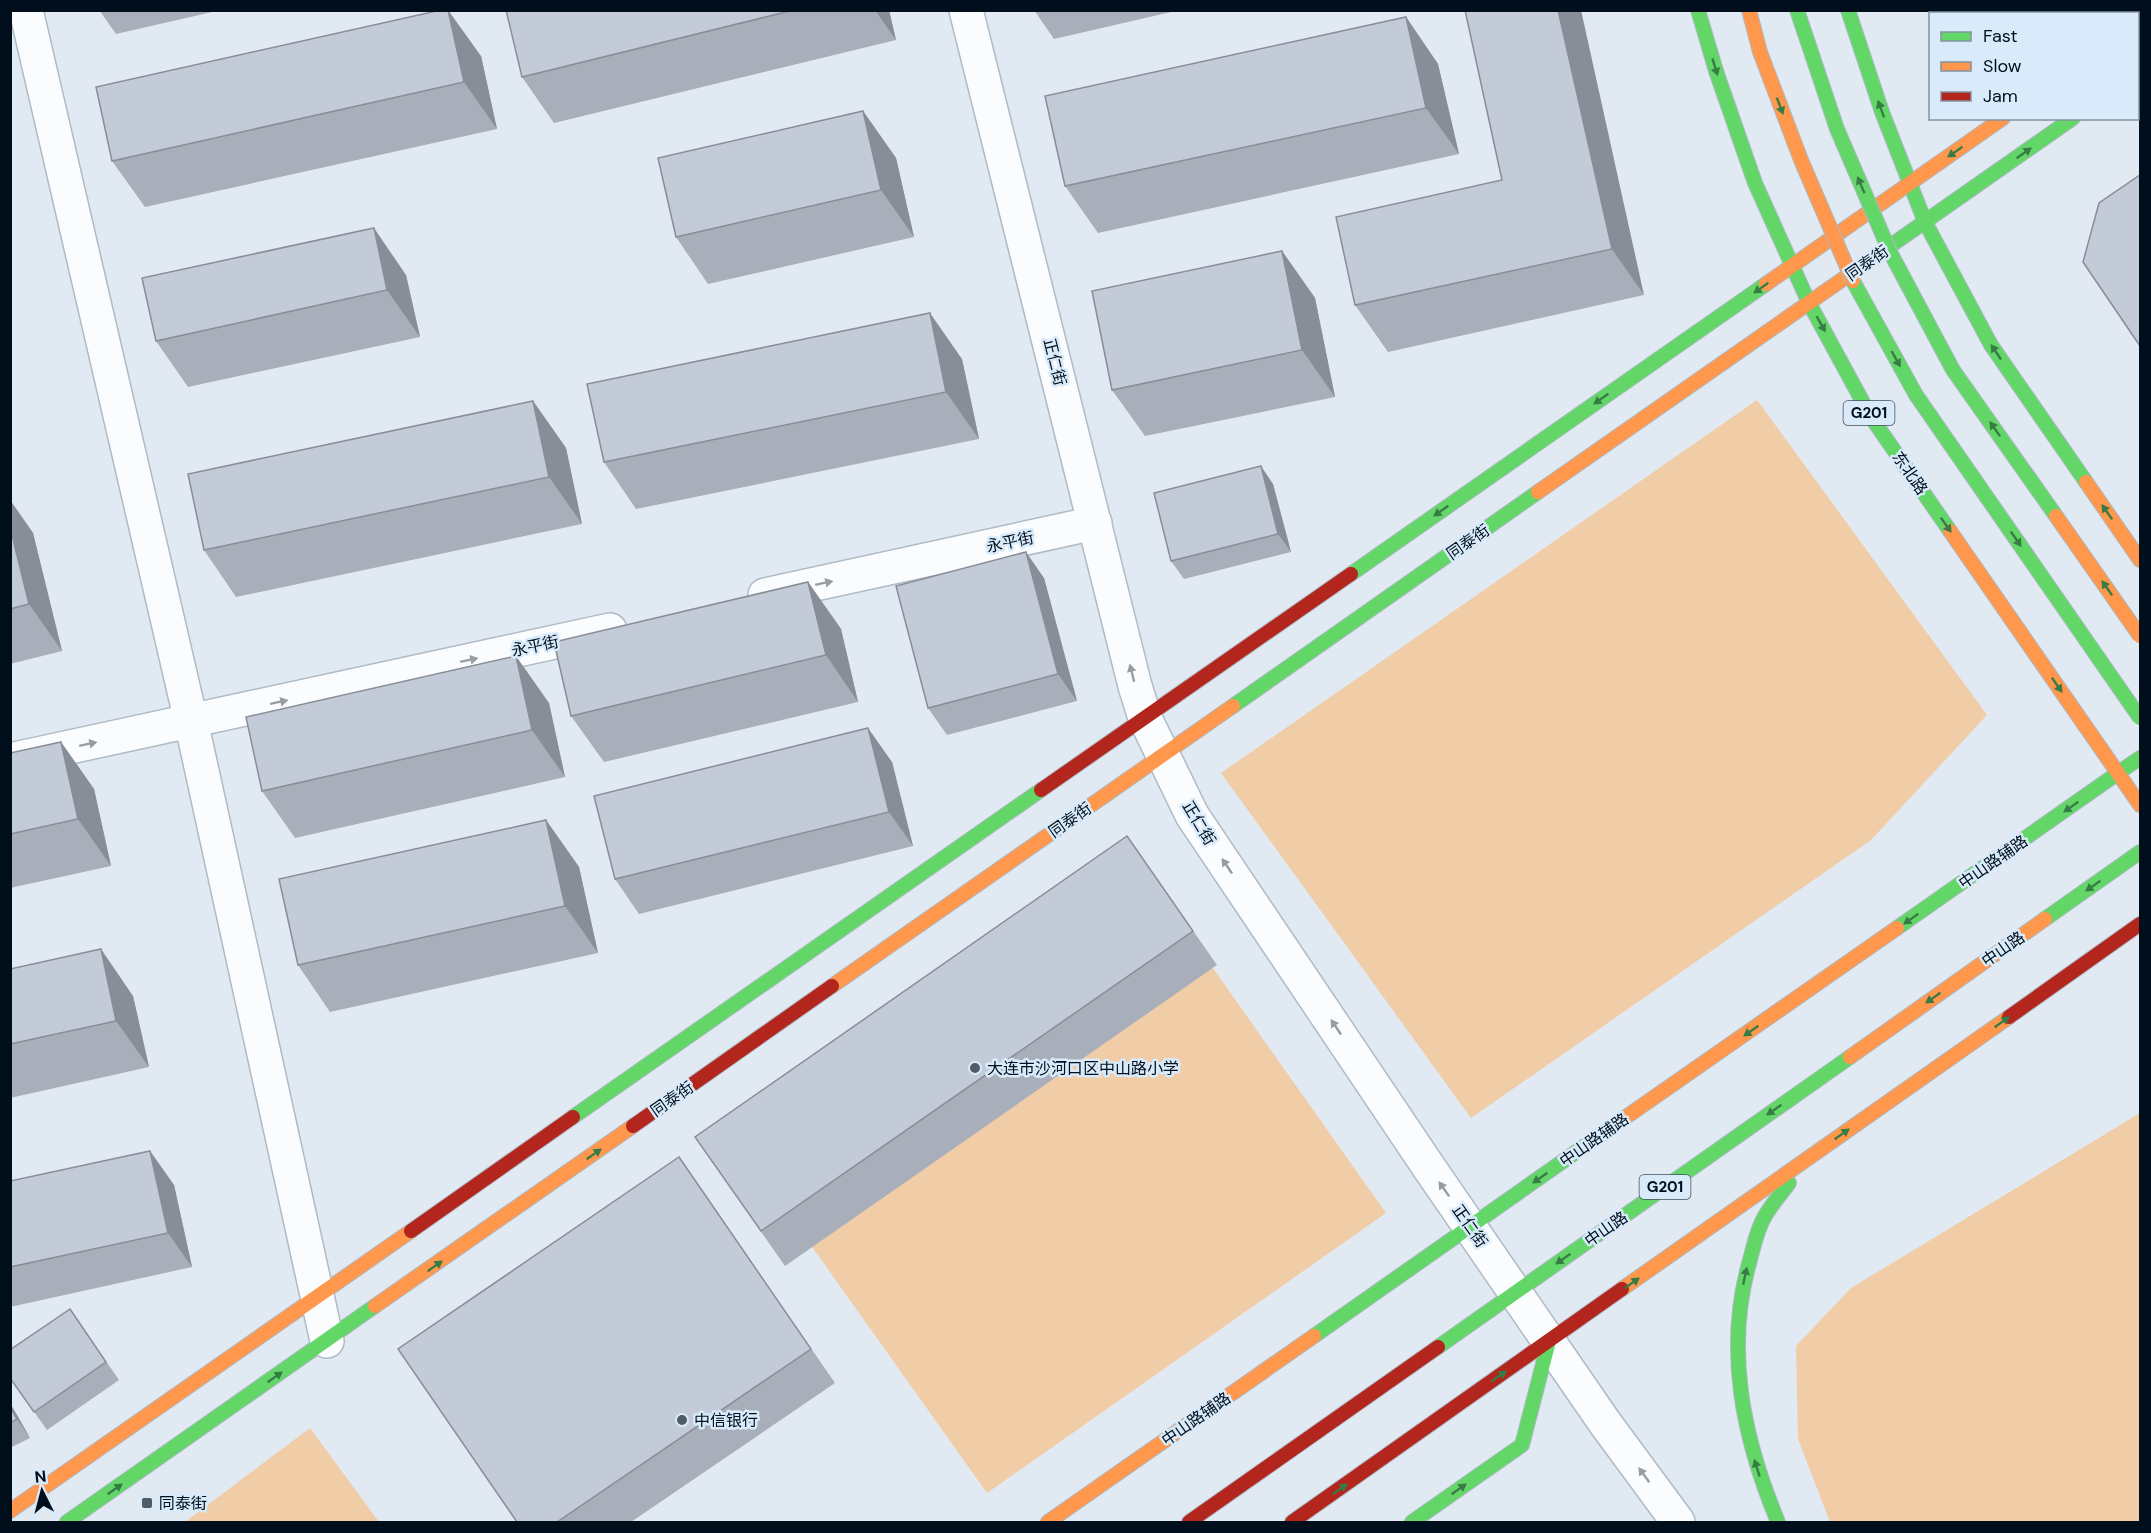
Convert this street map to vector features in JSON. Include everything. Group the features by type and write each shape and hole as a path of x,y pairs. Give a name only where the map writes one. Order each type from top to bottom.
{"main road":[{"name":"东北路","path":"1698,10 1716,71 1755,183 1809,303 1871,417 2140,805"},
{"path":"1749,10 1760,52 1797,149 1852,278 1916,395 2140,718"},
{"path":"1797,10 1837,129 1890,252 1953,370 2140,636"},
{"path":"1848,10 1882,112 1925,222 1990,345 2140,560"},
{"path":"10,1511 2000,120"},
{"name":"同泰街","path":"67,1522 2070,120"},
{"name":"中山路辅路","path":"1048,1522 2140,758"},
{"name":"中山路","path":"1190,1522 2140,852"},
{"path":"1292,1522 2140,924"},
{"path":"1778,1522 1768,1500 1750,1444 1739,1388 1736,1328 1745,1271 1764,1217 1804,1161"},
{"path":"1412,1522 1522,1445 1549,1341"}],"street":[{"path":"26,10 191,721 327,1341"},
{"name":"正仁街","path":"966,10 1135,686 1145,718 1192,815 1605,1423 1678,1522"},
{"name":"永平街","path":"736,602 1095,523"},
{"name":"永平街","path":"10,760 643,622"}],"shaded area":[{"path":"1757,400 1987,715 1871,840 1471,1118 1221,773"},
{"path":"1210,964 1386,1213 987,1493 810,1244"},
{"path":"2140,1113 2140,1522 1830,1522 1798,1439 1796,1346 1851,1288"},
{"path":"310,1428 379,1522 185,1522"}],"building":[{"path":"448,10 464,82 112,161 96,87"},
{"path":"506,10 794,10 522,77"},
{"path":"1465,10 1558,10 1612,249 1355,305 1336,217 1502,180"},
{"path":"1406,17 1426,108 1065,186 1045,96"},
{"path":"863,111 881,190 676,237 658,158"},
{"path":"2140,175 2140,346 2083,262 2099,203"},
{"path":"374,228 387,290 156,341 142,278"},
{"path":"1282,251 1302,350 1112,390 1092,291"},
{"path":"930,313 946,392 604,462 587,384"},
{"path":"533,401 549,477 204,550 188,474"},
{"path":"1261,466 1278,534 1171,561 1154,493"},
{"path":"10,527 29,604 10,609"},
{"path":"1026,552 1058,674 928,708 896,586"},
{"path":"808,582 826,655 571,716 554,642"},
{"path":"516,656 532,730 262,791 246,717"},
{"path":"868,728 889,812 615,879 594,796"},
{"path":"61,742 78,819 10,834 10,753"},
{"path":"546,820 565,906 298,965 279,879"},
{"path":"1127,836 1193,931 761,1231 695,1137"},
{"path":"101,949 116,1021 10,1044 10,969"},
{"path":"150,1151 168,1233 10,1267 10,1181"},
{"path":"679,1157 811,1349 557,1522 517,1522 398,1349"},
{"path":"70,1309 106,1362 34,1412 10,1378 10,1350"},
{"path":"10,1407 17,1419 10,1423"}],"traffic: fast":[{"path":"1698,10 1716,71 1755,183 1809,303 1871,417 1950,531"},
{"path":"1797,10 1837,129 1890,252 1953,370 2056,516"},
{"path":"1848,10 1882,112 1925,222 1991,345 2086,482"},
{"path":"1853,272 2070,120"},
{"path":"1853,281 1916,395 2140,718"},
{"path":"1351,574 1766,284"},
{"path":"1233,706 1538,492"},
{"path":"2118,773 2140,758"},
{"path":"1897,928 2118,773"},
{"path":"573,1117 1041,790"},
{"path":"2045,919 2140,852"},
{"path":"1438,1347 1850,1057"},
{"path":"1314,1336 1626,1117"},
{"path":"1778,1522 1755,1458 1747,1426 1741,1393 1738,1327 1742,1293 1758,1232 1762,1221 1789,1183"},
{"path":"67,1522 375,1306"},
{"path":"1412,1522 1522,1445 1549,1341"}],"traffic: slow":[{"path":"1749,10 1760,52 1801,160 1853,281"},
{"path":"1766,284 2000,120"},
{"path":"1538,492 1853,272"},
{"path":"2086,482 2140,560"},
{"path":"2056,516 2140,636"},
{"path":"1950,531 2140,805"},
{"path":"832,986 1233,706"},
{"path":"1850,1057 2045,919"},
{"path":"1626,1117 1897,928"},
{"path":"1622,1289 2009,1017"},
{"path":"375,1306 633,1126"},
{"path":"10,1511 411,1231"},
{"path":"1048,1522 1314,1336"}],"traffic: jam":[{"path":"1041,790 1351,574"},
{"path":"2009,1017 2140,924"},
{"path":"633,1126 832,986"},
{"path":"411,1231 573,1117"},
{"path":"1292,1522 1622,1289"},
{"path":"1189,1522 1438,1347"}],"place":[{"name":"大连市沙河口区中山路小学","path":"975,1068"},
{"name":"中信银行","path":"682,1420"},
{"name":"同泰街","path":"147,1503"}]}
